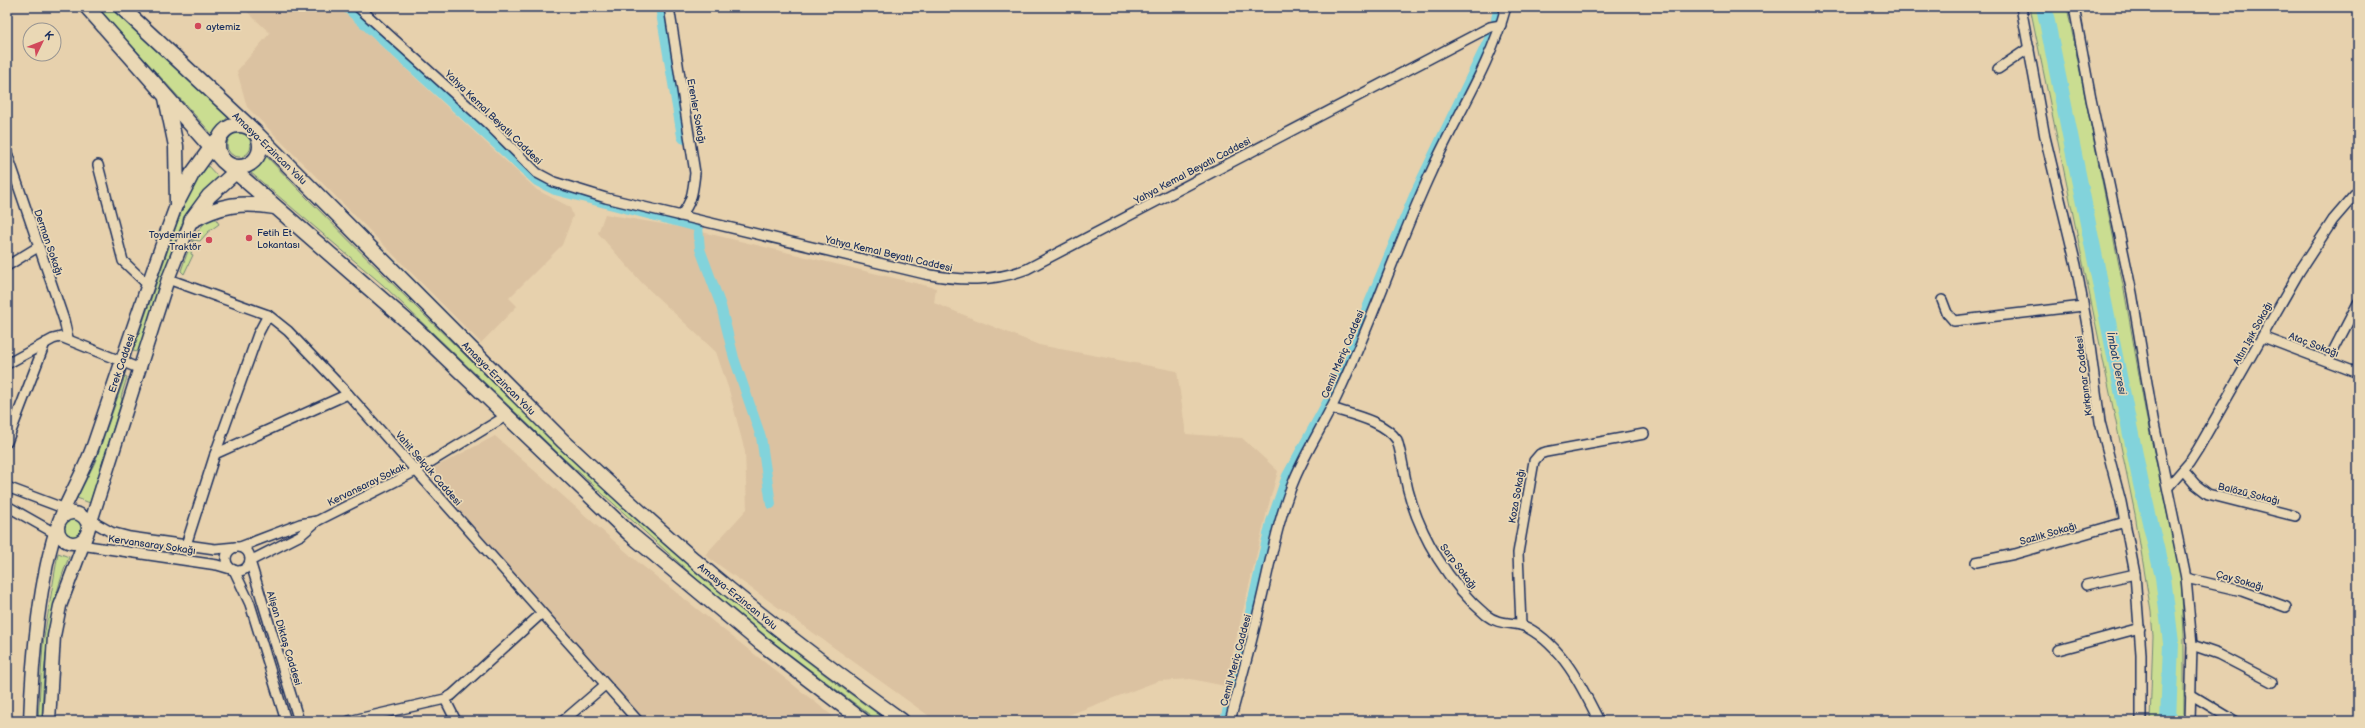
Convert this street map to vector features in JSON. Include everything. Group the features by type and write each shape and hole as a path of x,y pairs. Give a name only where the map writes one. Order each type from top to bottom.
{"highway":[{"path":"87,7 165,93 223,161 238,169 276,207 416,329 602,509 761,643 862,721"},
{"name":"Amasya-Erzincan Yolu","path":"121,7 253,130 563,441 611,485 728,589 902,721"},
{"path":"165,93 176,146 177,203"},
{"path":"177,203 187,181 226,129 240,125 253,130 257,136 260,149 253,162 238,169 209,196 191,221"},
{"path":"222,134 218,147 223,161"},
{"path":"191,221 209,211 236,204 255,203 276,207"}],"main road":[{"name":"Erek Caddesi","path":"30,721 37,630 46,572 55,534 59,521 86,465 123,362 147,284 177,203"},
{"name":"Erek Caddesi","path":"49,721 54,636 64,593 87,534 138,368 168,279 191,221"},
{"path":"70,513 79,514 86,520 87,534 80,541 66,541 60,535 59,521 70,513"}],"street":[{"name":"Yahya Kemal Beyatlı Caddesi","path":"358,7 488,124 537,173 554,182 606,198 680,216 925,274 967,280 1001,278 1027,269 1263,144 1490,27 1501,25"},
{"name":"Erenler Sokağı","path":"669,7 695,173 691,199 688,207 680,216"},
{"name":"Cemil Meriç Caddesi","path":"1230,721 1282,514 1295,476 1331,408 1428,179 1484,68 1501,25 1506,7"},
{"name":"Kırkpınar Caddesi","path":"2021,7 2045,137 2083,306 2100,422 2125,522 2135,574 2140,628 2141,721"},
{"path":"2074,7 2091,99 2132,293 2154,419 2186,578 2192,645 2190,721"},
{"path":"1998,69 2029,48"},
{"name":"Derman Sokağı","path":"7,152 64,320 68,338"},
{"path":"98,165 123,261 147,284"},
{"name":"Altın Işık Sokağı","path":"2168,487 2183,470 2232,391 2320,238 2358,191"},
{"path":"7,266 38,247"},
{"name":"Vahit Selçuk Caddesi","path":"168,279 268,315 288,331 348,394 638,721"},
{"path":"1942,300 1947,313 1954,321 2083,306"},
{"path":"2328,361 2358,303"},
{"path":"186,545 215,454 258,334 268,315"},
{"path":"7,364 45,343 61,337 68,338 138,368"},
{"name":"Ataç Sokağı","path":"2263,337 2358,373"},
{"path":"7,442 45,343"},
{"path":"215,454 348,394"},
{"name":"Sarp Sokağı","path":"1331,408 1373,423 1393,434 1401,452 1413,506 1437,556 1460,587 1485,614 1499,623 1522,625 1545,640 1561,657 1578,682 1598,721"},
{"name":"Kervansaray Sokak","path":"250,561 301,534 317,521 416,471 506,416"},
{"name":"Koza Sokağı","path":"1522,625 1518,554 1534,461 1540,454 1546,452 1644,434"},
{"name":"Balözü Sokağı","path":"2183,470 2195,484 2208,494 2295,516"},
{"name":"Kervansaray Sokağı","path":"7,487 79,514 111,532 130,537 215,549 238,547"},
{"name":"Kervansaray Sokağı","path":"7,506 66,541 82,546 189,560 234,570"},
{"name":"Kervansaray Sokak","path":"238,547 296,525 317,521"},
{"name":"Sazlık Sokağı","path":"1976,562 2015,554 2125,522"},
{"path":"234,570 242,570 250,561 249,554 238,547 229,550 226,557 228,565 234,570 250,604 286,721"},
{"name":"Alişan Diktaş Caddesi","path":"250,561 299,721"},
{"path":"2086,585 2135,574"},
{"name":"Çay Sokağı","path":"2186,578 2242,591 2286,607"},
{"path":"349,721 445,699 460,689 542,613"},
{"path":"2058,650 2140,628"},
{"path":"2192,645 2218,654 2272,682"},
{"path":"563,721 606,685"},
{"path":"2190,694 2235,721"},
{"path":"445,699 456,721"}],"shaded area":[{"path":"242,7 339,7 537,190 570,207 573,216 562,245 509,298 517,306 481,343 247,107 237,71 270,33"},
{"path":"605,214 685,228 936,288 934,303 1039,345 1177,371 1186,434 1242,438 1278,471 1225,686 1191,679 1158,681 1053,721 936,721 705,555 747,509 745,452 729,390 716,352 642,283 598,233"},
{"path":"495,436 639,563 839,721 644,721 426,472"}],"green space":[{"path":"97,7 110,7 229,116 212,134"},
{"path":"2030,7 2067,7 2125,295 2146,415 2181,577 2184,635 2184,721 2150,721 2153,636 2151,612 2135,514"},
{"path":"239,133 248,136 251,145 248,154 239,157 230,154 227,145 230,136"},
{"path":"265,155 411,302 613,497 720,591 775,636 888,721 878,721 777,645 698,580 562,457 383,285 250,172"},
{"path":"206,164 219,178 185,221 167,265 138,352 133,351 181,212 197,177"},
{"path":"213,215 219,224 208,232 200,241 193,240 201,227"},
{"path":"193,240 191,254 193,255 184,274 181,271"},
{"path":"125,376 127,377 121,397 122,400 90,503 77,498 95,462"},
{"path":"73,517 80,520 83,527 80,534 73,537 66,534 63,527 66,520"},
{"path":"58,553 69,557 56,596 51,617 45,659 42,721 38,721 43,644"}],"waterway":[{"path":"346,7 537,181 555,190 698,227 700,249 721,306 734,358 761,437 771,504"},
{"path":"663,7 685,136"},
{"path":"1496,19 1499,7"},
{"name":"İmbat Deresi","path":"2044,7 2141,484 2163,577 2171,643 2168,721"},
{"path":"1225,721 1271,522 1287,476 1328,401 1416,191 1491,35"}],"place":[{"name":"aytemiz","path":"198,26"},
{"name":"Fetih Et Lokantası","path":"249,238"},
{"name":"Toydemirler Traktör","path":"209,240"}]}
